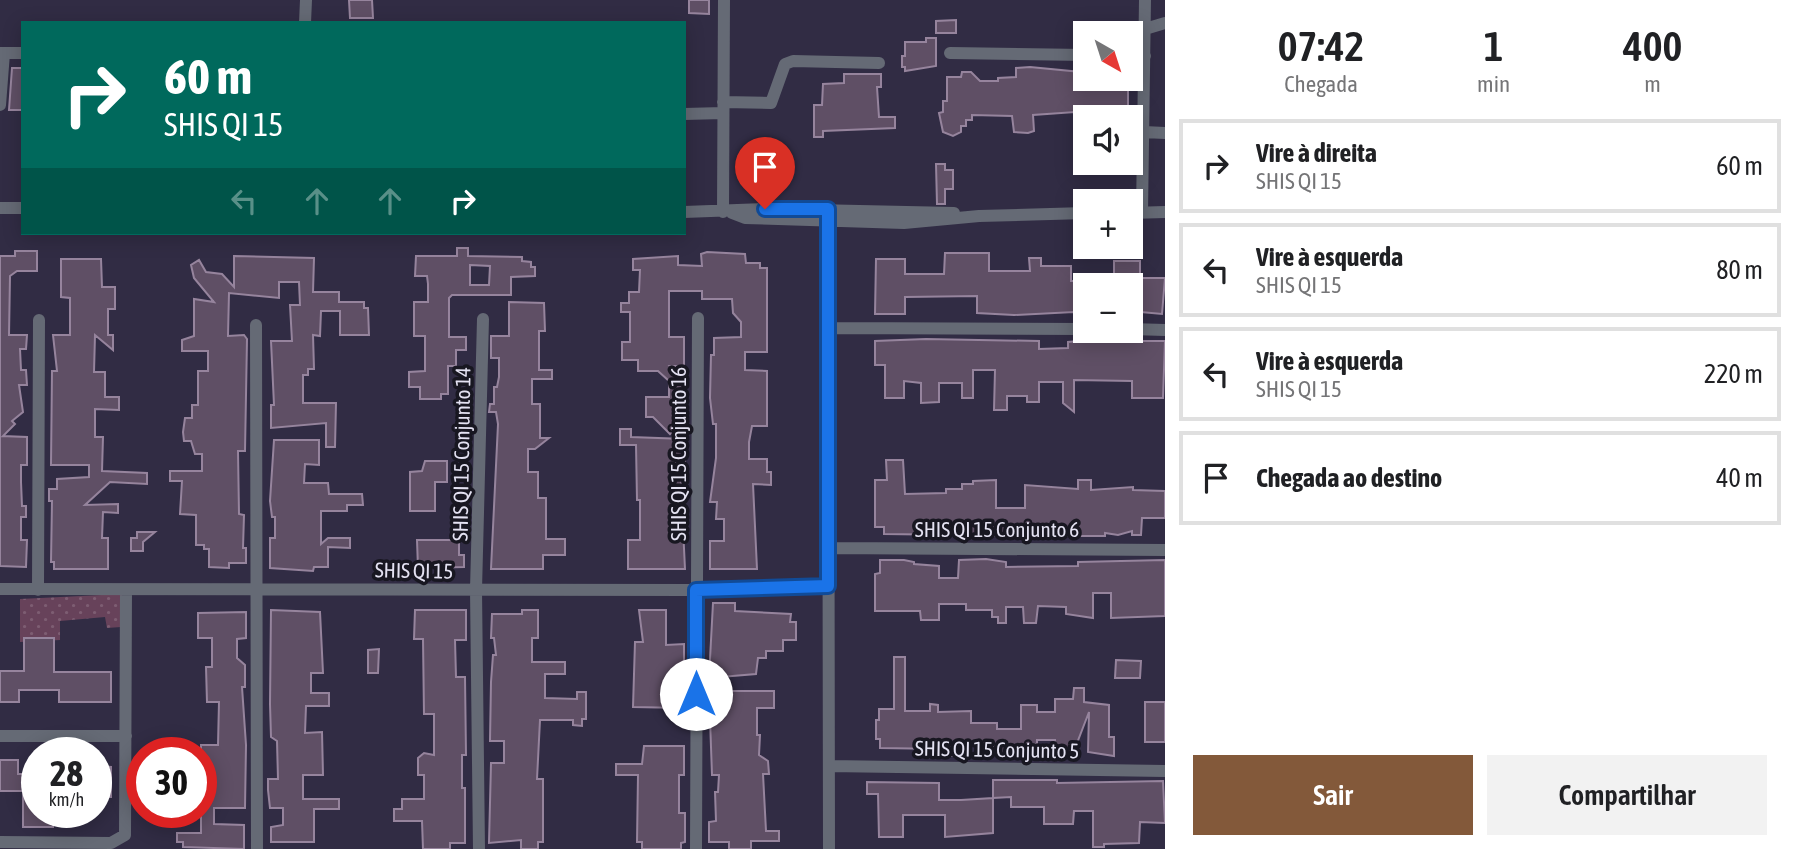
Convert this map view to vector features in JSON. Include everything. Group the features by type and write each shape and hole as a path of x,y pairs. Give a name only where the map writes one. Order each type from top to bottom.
{"street":[{"path":"305,21 306,0"},
{"path":"724,0 723,108 728,212"},
{"path":"1138,189 1144,132 1145,0"},
{"path":"1145,29 1165,23"},
{"path":"0,105 2,53 21,53"},
{"path":"950,53 1073,55"},
{"path":"686,114 771,103 785,64 793,61 879,63"},
{"path":"1144,132 1165,133"},
{"path":"0,208 21,208"},
{"path":"686,212 728,212 745,218 828,216 904,223 979,216 1073,214"},
{"path":"1143,212 1165,212"},
{"path":"828,216 830,849"},
{"name":"SHIS QI 15 Conjunto 16","path":"696,849 698,318"},
{"name":"SHIS QI 15 Conjunto 14","path":"479,849 477,590 483,319"},
{"path":"38,590 39,320"},
{"path":"256,325 257,849"},
{"path":"828,328 1073,329"},
{"path":"1143,329 1165,330"},
{"name":"SHIS QI 15 Conjunto 6","path":"829,548 1165,550"},
{"name":"SHIS QI 15","path":"0,589 256,587 696,590 828,586"},
{"path":"0,842 111,843 126,832 126,590"},
{"path":"0,736 126,736"},
{"name":"SHIS QI 15 Conjunto 5","path":"829,766 1165,771"}],"shaded area":[{"path":"122,594 121,627 107,628 105,617 60,621 60,640 20,642 20,599"}],"building":[{"path":"349,0 372,0 373,18 350,18"},
{"path":"689,0 709,0 709,14 689,13"},
{"path":"956,20 956,33 936,33 936,21"},
{"path":"926,38 936,38 936,66 905,71 905,67 902,67 902,56 905,56 905,42 926,42"},
{"path":"12,68 21,68 21,110 9,110"},
{"path":"1016,68 1073,71 1073,91 1128,91 1128,105 1073,105 1073,112 1033,115 1034,131 1028,133 1014,132 1012,116 972,115 972,120 966,120 966,126 961,126 961,132 953,136 943,132 939,113 943,112 943,101 947,101 947,77 961,77 962,72 971,72 980,81 998,81 998,78 1016,77"},
{"path":"844,74 881,74 881,87 877,87 879,117 895,117 895,128 823,131 823,137 814,137 814,105 822,105 823,84 844,83"},
{"path":"936,164 945,164 945,170 953,170 953,189 945,189 945,204 937,204"},
{"path":"457,248 468,248 468,256 522,257 522,261 531,262 531,267 535,267 535,276 511,277 511,295 452,295 449,298 449,337 466,337 466,350 456,350 456,366 448,366 448,394 441,394 441,399 420,399 420,387 409,387 409,372 425,371 425,336 414,336 414,302 428,302 428,284 427,276 415,276 416,256 457,256","holes":["470,265 490,266 489,285 470,285"]},
{"path":"15,251 37,251 37,271 17,271 10,276 9,335 27,335 26,349 20,349 21,370 26,370 27,385 19,385 23,412 12,421 15,424 3,436 27,437 27,465 21,465 22,506 26,506 26,517 21,517 21,540 27,540 26,567 0,566 0,256 15,256"},
{"path":"945,253 989,253 989,271 1030,271 1029,258 1041,258 1041,266 1071,266 1073,312 1014,315 977,313 977,296 905,297 905,314 875,314 876,259 905,259 905,274 944,274"},
{"path":"701,254 745,254 746,263 760,263 760,268 767,268 767,352 745,352 745,370 767,371 767,426 752,426 749,442 749,459 767,459 767,472 771,472 771,485 753,484 757,569 710,569 710,541 724,541 724,519 716,519 717,502 710,502 716,458 716,424 713,424 710,398 711,355 714,355 714,338 741,337 741,322 733,313 732,299 702,299 702,291 669,291 669,337 684,337 684,366 670,366 684,380 683,421 670,434 653,417 646,417 646,397 669,397 669,381 658,371 638,371 638,360 622,360 622,342 630,342 630,312 621,312 621,303 629,303 629,292 639,292 640,270 633,270 633,259 678,256 678,265 702,266"},
{"path":"234,256 314,258 313,292 339,292 339,302 364,302 364,308 368,308 369,335 340,335 340,311 321,311 320,336 313,335 314,369 308,369 308,375 303,375 303,403 336,403 335,447 326,447 326,423 271,428 271,405 274,405 271,341 292,341 290,305 300,305 299,282 279,282 279,298 229,293 228,336 244,335 247,339 245,451 238,451 239,514 244,515 243,548 246,548 246,563 229,563 229,568 209,567 209,549 204,549 204,545 196,545 196,515 180,514 182,481 170,481 170,471 202,471 202,454 195,454 191,441 184,441 183,432 185,418 192,418 192,405 198,405 198,371 208,371 208,351 182,351 182,340 194,336 194,299 214,302 194,278 191,265 199,260 206,272 222,274 234,287"},
{"path":"61,259 101,259 102,287 115,287 115,309 108,309 108,335 113,335 113,350 95,335 94,372 105,372 105,397 119,397 119,410 95,409 95,437 103,437 102,471 147,473 147,484 110,482 85,505 118,504 118,513 103,512 102,538 108,538 108,569 54,569 54,562 51,562 52,501 49,501 49,489 57,489 57,479 89,477 89,465 51,465 52,371 57,371 53,335 70,335 70,298 61,297"},
{"path":"1114,261 1140,261 1140,273 1114,273"},
{"path":"1143,278 1165,278 1162,314 1143,312"},
{"path":"509,302 544,303 545,331 539,331 539,370 552,370 552,379 532,379 532,404 540,404 540,438 549,438 535,449 528,449 528,472 538,472 538,498 546,498 546,539 565,539 565,555 543,555 543,569 491,569 498,424 496,412 489,412 490,404 494,404 494,387 497,387 499,377 499,358 491,358 491,336 509,336"},
{"path":"875,341 1039,341 1039,349 1068,348 1068,342 1073,342 1165,341 1163,398 1132,398 1132,381 1074,380 1074,412 1063,403 1063,382 1039,382 1039,402 1027,402 1027,396 1007,396 1007,410 994,410 995,370 973,370 973,398 962,398 962,383 939,383 939,402 921,403 921,383 904,381 904,398 885,398 885,365 875,365"},
{"path":"620,429 631,429 631,437 685,439 685,467 681,486 685,569 628,569 628,540 640,540 640,500 637,500 636,445 620,445"},
{"path":"274,440 319,440 319,465 305,464 304,483 328,483 329,494 362,494 363,505 347,505 347,511 321,511 321,544 328,538 350,538 350,548 328,547 328,567 314,567 313,571 270,568 270,538 275,538 275,517 272,517 270,501"},
{"path":"886,460 903,460 905,494 946,493 946,489 962,489 962,484 973,484 973,481 996,480 996,508 1025,508 1025,485 1078,489 1078,480 1091,480 1091,490 1133,487 1133,490 1165,491 1165,518 1142,518 1141,535 1132,535 1132,531 1118,535 1105,533 1105,536 1058,536 1058,526 1040,526 1038,536 884,534 884,527 875,527 875,480 887,480"},
{"path":"425,461 447,461 447,482 435,482 435,511 410,511 410,472 422,471"},
{"path":"137,532 155,532 143,542 143,551 131,551 131,538 137,538"},
{"path":"417,540 459,540 459,555 464,555 464,567 418,568"},
{"path":"986,559 1006,562 1006,567 1078,566 1078,562 1165,560 1165,616 1111,618 1111,593 1093,593 1093,618 1066,614 1066,607 1038,606 1036,623 1024,623 1023,607 1006,607 1006,623 998,623 998,617 992,617 992,610 966,610 966,604 939,604 939,620 921,620 920,611 875,611 875,574 880,573 880,560 904,560 914,564 939,566 939,578 958,578 959,560"},
{"path":"713,603 735,603 735,611 791,614 790,622 796,622 796,640 783,640 783,651 766,651 766,658 758,658 756,674 709,678"},
{"path":"271,610 320,612 323,673 311,673 311,693 329,693 329,706 306,706 305,733 322,732 323,775 303,775 303,799 339,799 339,809 314,809 314,842 271,842 271,827 283,825 283,808 270,808 268,790 268,779 278,779 277,741 271,737"},
{"path":"415,610 466,610 466,640 455,640 456,677 465,677 466,755 462,755 462,788 465,788 465,843 450,843 450,849 423,849 422,821 394,821 394,809 402,809 402,799 424,799 424,775 418,775 418,758 424,753 434,755 434,714 424,714 423,639 414,639"},
{"path":"522,610 538,610 538,638 532,638 532,662 565,662 565,674 545,674 545,698 577,699 577,692 586,692 586,719 582,719 582,726 573,725 573,720 540,720 537,779 543,779 543,842 538,842 538,849 521,849 521,840 489,843 491,763 504,763 504,741 490,741 491,682 493,655 496,655 494,638 491,638 492,614 522,614"},
{"path":"639,610 666,610 666,645 684,644 684,708 633,707 635,642 643,642"},
{"path":"246,612 246,638 237,639 237,658 245,665 245,687 242,687 246,745 245,808 217,808 219,702 207,702 206,667 212,667 212,638 198,638 198,613"},
{"path":"24,638 54,638 54,672 111,672 111,702 59,702 59,690 19,690 19,702 0,702 0,671 24,671"},
{"path":"379,649 378,673 368,673 368,650"},
{"path":"894,657 905,657 905,711 930,711 930,704 938,705 938,712 971,711 971,723 997,723 997,729 1021,729 1021,705 1037,705 1037,712 1055,712 1055,699 1073,699 1074,688 1084,688 1084,702 1109,705 1109,737 1114,737 1114,756 1088,752 1089,712 1072,756 1055,756 1055,740 1037,740 1037,744 1028,744 1028,753 995,754 995,746 971,746 971,756 943,756 943,749 880,748 880,739 876,739 876,720 879,720 879,709 894,709"},
{"path":"1116,660 1141,661 1140,678 1115,678"},
{"path":"709,691 774,691 774,708 757,708 757,735 760,735 759,755 768,761 769,774 763,774 766,831 779,831 779,841 751,841 751,849 729,849 729,842 709,842 709,822 716,821 715,792 718,792 719,775 712,775"},
{"path":"1145,702 1165,702 1165,742 1145,742"},
{"path":"644,746 684,746 684,775 679,775 679,813 685,813 685,842 681,843 681,849 642,849 642,842 637,842 638,775 616,775 616,764 642,764"},
{"path":"0,760 18,760 21,791 0,791"},
{"path":"993,780 1057,780 1057,783 1163,781 1165,823 1140,822 1139,843 1093,847 1093,811 1074,811 1073,824 1044,824 1044,807 1011,807 1011,797 993,798"},
{"path":"867,782 939,783 939,800 993,798 993,833 945,837 945,815 903,815 903,837 879,837 878,794 867,794"},
{"path":"217,824 244,825 244,849 183,847 183,842 177,842 177,833 201,833 201,828 217,828"}],"route":[{"path":"696,694 696,590 828,586 828,209 765,209"}]}
